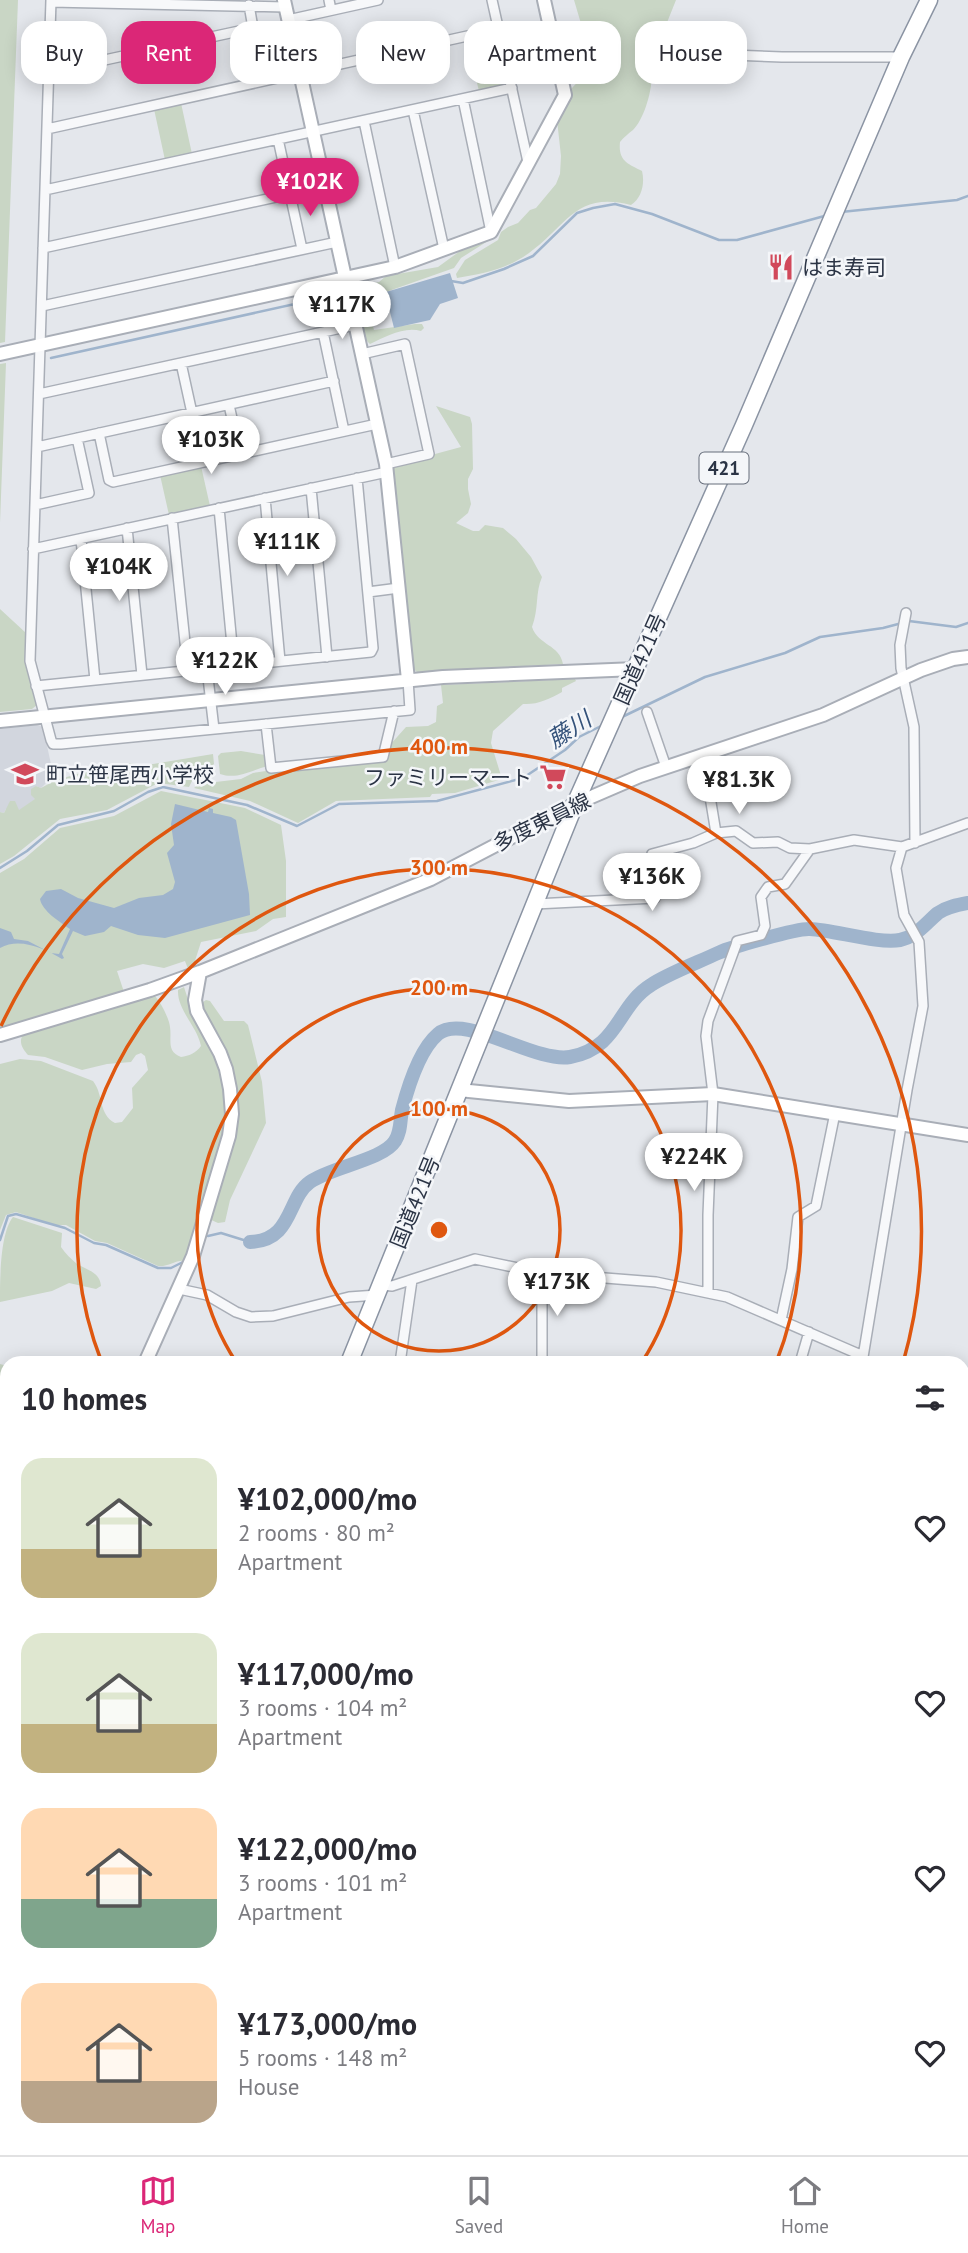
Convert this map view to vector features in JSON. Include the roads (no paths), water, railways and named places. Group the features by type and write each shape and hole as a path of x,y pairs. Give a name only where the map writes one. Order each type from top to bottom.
{"highway":[{"name":"国道421号","path":"352,1356 575,804 744,425 901,57 929,0"}],"street":[{"path":"329,0 331,10"},
{"path":"50,21 51,1 249,5 331,10 378,0"},
{"path":"492,0 497,21"},
{"path":"0,354 396,267 491,232 565,95 544,0"},
{"path":"249,5 252,21"},
{"path":"107,59 230,32"},
{"path":"342,63 464,37"},
{"path":"747,56 901,57"},
{"path":"49,84 30,661 53,744 412,709 387,468 302,84"},
{"path":"47,129 247,84"},
{"path":"511,84 528,162"},
{"path":"45,190 512,88"},
{"path":"463,99 491,232"},
{"path":"413,110 444,250"},
{"path":"363,121 396,267"},
{"path":"278,139 302,249"},
{"path":"43,248 290,194"},
{"path":"42,306 337,242"},
{"path":"39,394 355,325"},
{"path":"323,332 344,431"},
{"path":"33,549 356,478 429,454 405,344 362,354"},
{"path":"181,363 192,413"},
{"path":"37,447 334,382"},
{"path":"229,405 240,454"},
{"path":"99,433 109,480 113,482 377,424"},
{"path":"35,505 89,493 77,438"},
{"path":"37,685 368,653 373,650 356,478"},
{"path":"311,488 327,657"},
{"path":"265,498 280,661"},
{"path":"219,508 234,666"},
{"path":"172,518 188,671"},
{"path":"127,528 142,675"},
{"path":"81,539 95,680"},
{"path":"368,592 399,588"},
{"path":"905,614 900,645 902,677 914,727 915,843"},
{"name":"多度東員線","path":"0,1035 150,990 200,972 431,879 575,804 666,767 823,715 902,677 953,659 968,657"},
{"path":"207,669 214,729"},
{"path":"0,721 408,680 636,669"},
{"path":"267,724 271,768 383,757 394,711"},
{"path":"648,712 666,767"},
{"path":"703,754 716,833"},
{"path":"535,904 655,898 652,854 693,843 716,833 736,831 753,843 778,842 790,848 810,849 854,840 902,847 968,823"},
{"path":"863,1356 923,1006 920,948 904,915 896,868 902,847"},
{"path":"708,1293 713,1094 706,1036 708,1021 737,941 761,935 765,926 761,897 768,887 785,884 810,849"},
{"path":"148,1356 193,1256 229,1136 232,1114 226,1069 197,1011 195,1000 200,972"},
{"path":"459,1090 569,1101 713,1094 968,1135"},
{"path":"781,1320 799,1217 816,1206 835,1113"},
{"path":"179,1289 206,1295 251,1317 273,1316 379,1290 475,1259 542,1273 656,1282 727,1297 857,1356"},
{"path":"542,1273 542,1356"},
{"path":"401,1356 412,1280"},
{"path":"802,1356 809,1332"}],"water":[{"path":"450,273 458,298 440,304 430,320 394,328 388,304 389,314 371,318 367,299 385,294 388,303 386,292"},
{"path":"175,804 208,812 209,808 213,809 213,813 236,820 250,915 165,938 138,935 111,926 104,932 85,936 73,931 62,959 40,948 24,944 0,948 0,928 11,932 14,939 28,941 51,953 59,954 70,929 44,908 40,899 46,891 61,889 78,898 114,908 139,898 163,895 173,889 175,882 167,853 174,845 171,824"}],"waterway":[{"path":"841,212 957,200 968,196"},
{"path":"451,281 463,283 533,256 577,213 615,204 652,214 719,240 737,240 828,215"},
{"path":"51,358 322,298"},
{"name":"藤川","path":"909,621 956,627 968,623"},
{"name":"藤川","path":"622,717 705,677 785,653 820,637 902,623"},
{"name":"藤川","path":"0,868 27,851 58,825 114,811 148,792 163,787 247,805 297,826 339,804 437,801 523,778 565,750 579,737 603,725"},
{"path":"250,1242 264,1240 282,1227 297,1198 310,1182 389,1148 399,1130 404,1101 415,1069 425,1049 438,1034 450,1029 465,1029 538,1053 570,1057 599,1045 631,1004 651,985 725,950 803,929 880,940 900,940 916,933 941,911 968,903"},
{"path":"0,1240 8,1216 16,1214 65,1228 94,1243 106,1245 158,1268 171,1268 183,1262"},
{"path":"208,1236 221,1233 250,1242"}],"place":[{"name":"はま寿司","path":"781,267"},
{"name":"町立笹尾西小学校","path":"25,774"},
{"name":"ファミリーマート","path":"553,777"}]}
